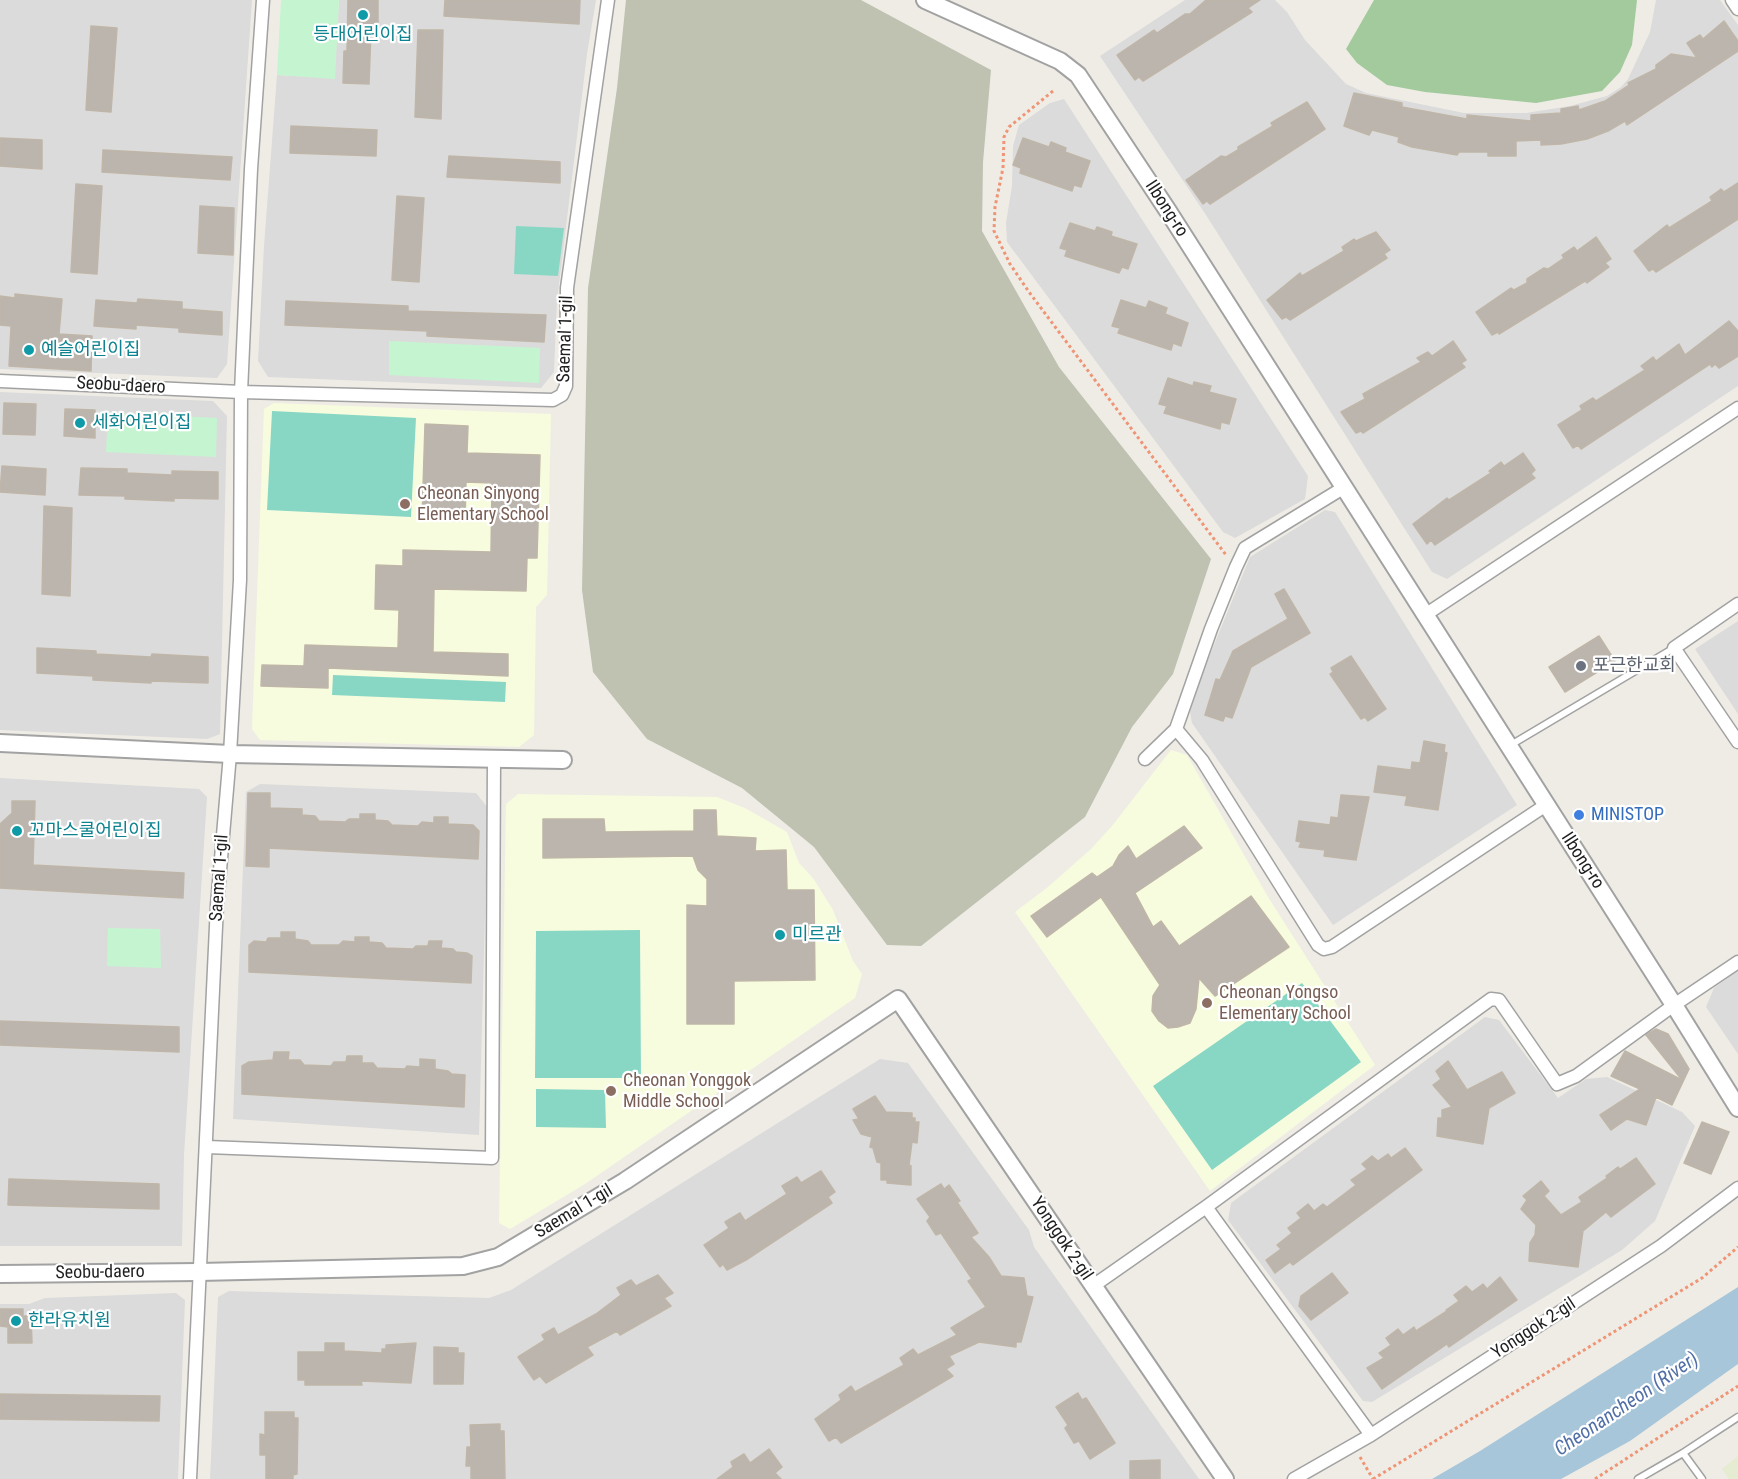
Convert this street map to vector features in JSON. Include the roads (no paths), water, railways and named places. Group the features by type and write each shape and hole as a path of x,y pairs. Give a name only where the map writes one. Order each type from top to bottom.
{"street":[{"name":"Saemal 1-gil","path":"190,1479 217,904 230,754 240,580 241,392 251,169 263,0"},
{"name":"Saemal 1-gil","path":"241,392 553,400 562,395 566,386 567,288 608,0"},
{"name":"Ilbong-ro","path":"925,0 1060,61 1078,75 1168,211 1738,1108"},
{"path":"1732,0 1738,9"},
{"name":"Seobu-daero","path":"0,381 241,392"},
{"path":"1425,615 1738,408"},
{"path":"1145,759 1176,729 1245,548 1343,488"},
{"path":"1738,604 1674,648 1738,742"},
{"path":"1176,729 1202,760 1267,866 1318,945 1324,949 1332,947 1546,805"},
{"path":"0,743 230,754 563,760"},
{"path":"207,1147 492,1158 494,760"},
{"path":"1093,1286 1206,1207 1491,999 1499,1000 1557,1084 1576,1076 1738,962"},
{"name":"Saemal 1-gil","path":"199,1272 463,1266 498,1257 625,1181 898,999"},
{"name":"Yonggok 2-gil","path":"898,999 1225,1479"},
{"name":"Yonggok 2-gil","path":"1294,1479 1371,1435 1661,1246 1738,1188"},
{"path":"1206,1207 1371,1435"},
{"name":"Seobu-daero","path":"0,1274 199,1272"}],"lane":[{"path":"1509,747 1674,648"},
{"path":"1638,1479 1738,1417"},
{"path":"1683,1453 1702,1479"}],"water":[{"name":"Cheonancheon (River)","path":"1738,1287 1738,1364 1630,1441 1561,1479 1432,1479 1480,1451"}],"place":[{"name":"등대어린이집","path":"363,15"},
{"name":"예슬어린이집","path":"29,350"},
{"name":"세화어린이집","path":"80,423"},
{"name":"Cheonan Sinyong Elementary School","path":"405,504"},
{"name":"포근한교회","path":"1581,666"},
{"name":"MINISTOP","path":"1579,815"},
{"name":"꼬마스쿨어린이집","path":"17,831"},
{"name":"미르관","path":"780,935"},
{"name":"Cheonan Yongso Elementary School","path":"1207,1003"},
{"name":"Cheonan Yonggok Middle School","path":"611,1091"},
{"name":"한라유치원","path":"16,1321"}]}
